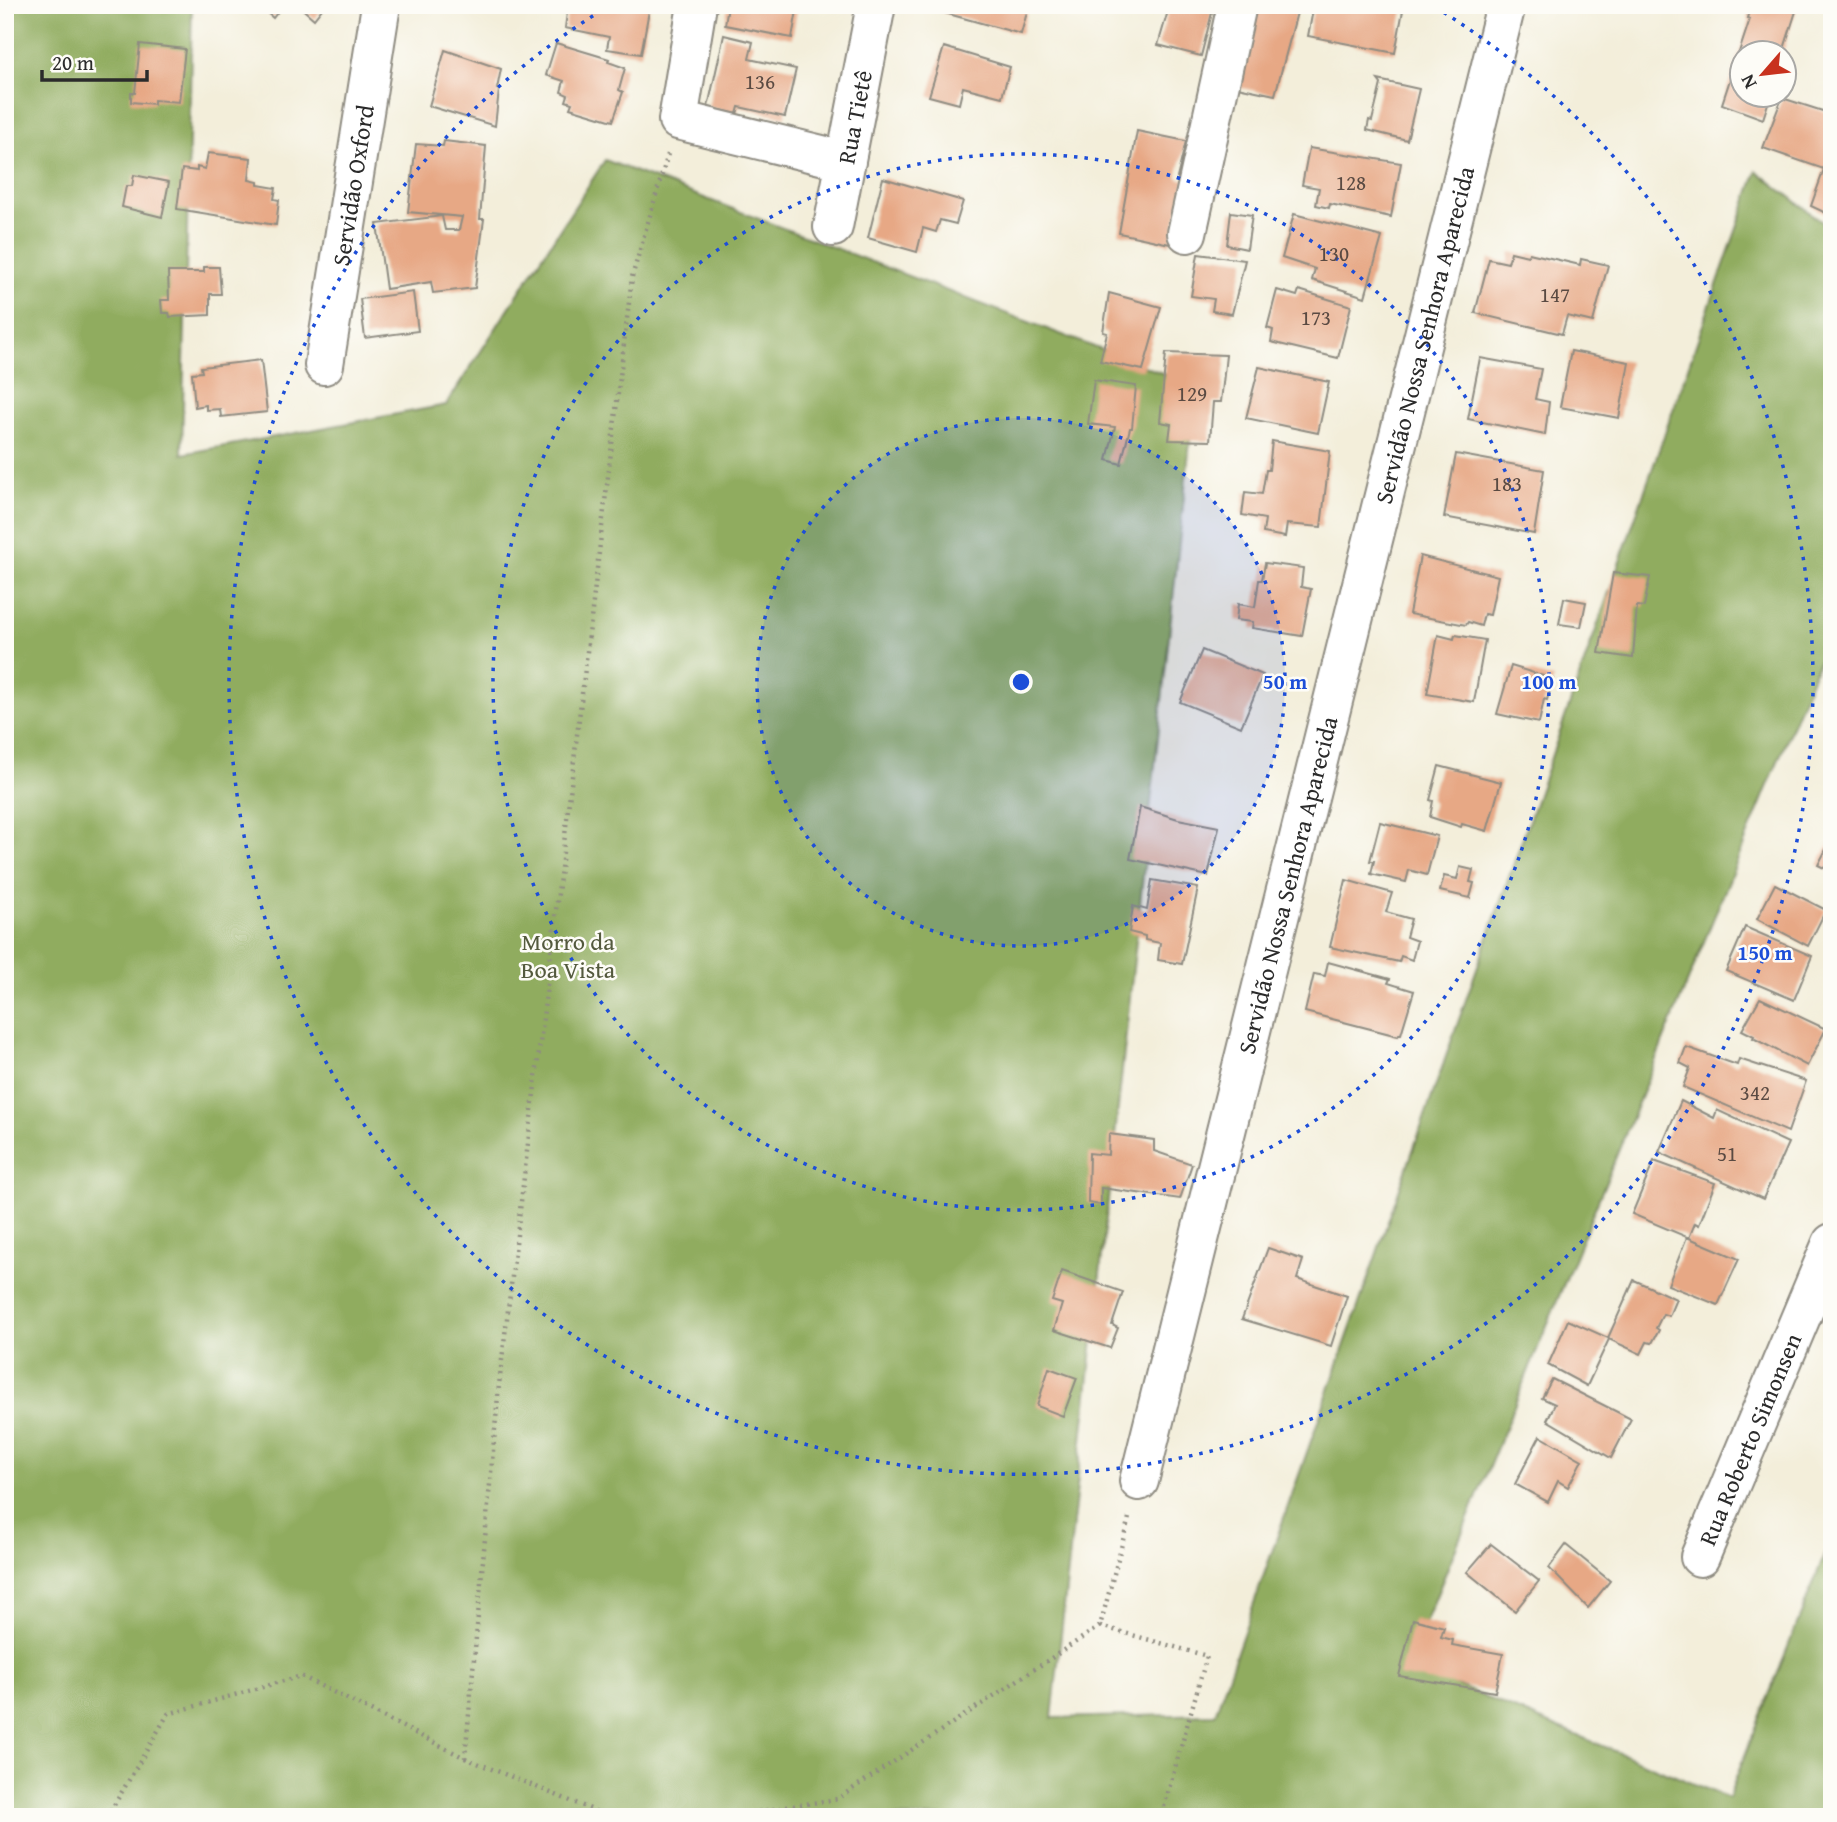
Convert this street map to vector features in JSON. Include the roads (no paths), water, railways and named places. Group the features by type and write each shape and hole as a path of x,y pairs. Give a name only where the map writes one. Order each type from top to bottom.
{"street":[{"name":"Servidão Oxford","path":"324,365 381,5"},
{"path":"697,5 678,120 846,161"},
{"name":"Rua Tietê","path":"833,228 876,5"},
{"path":"1187,233 1237,5"},
{"name":"Servidão Nossa Senhora Aparecida","path":"1139,1480 1506,5"},
{"name":"Rua Roberto Simonsen","path":"1700,1557 1832,1243"}],"park label":[{"name":"Morro da Boa Vista","path":"568,955"}]}
